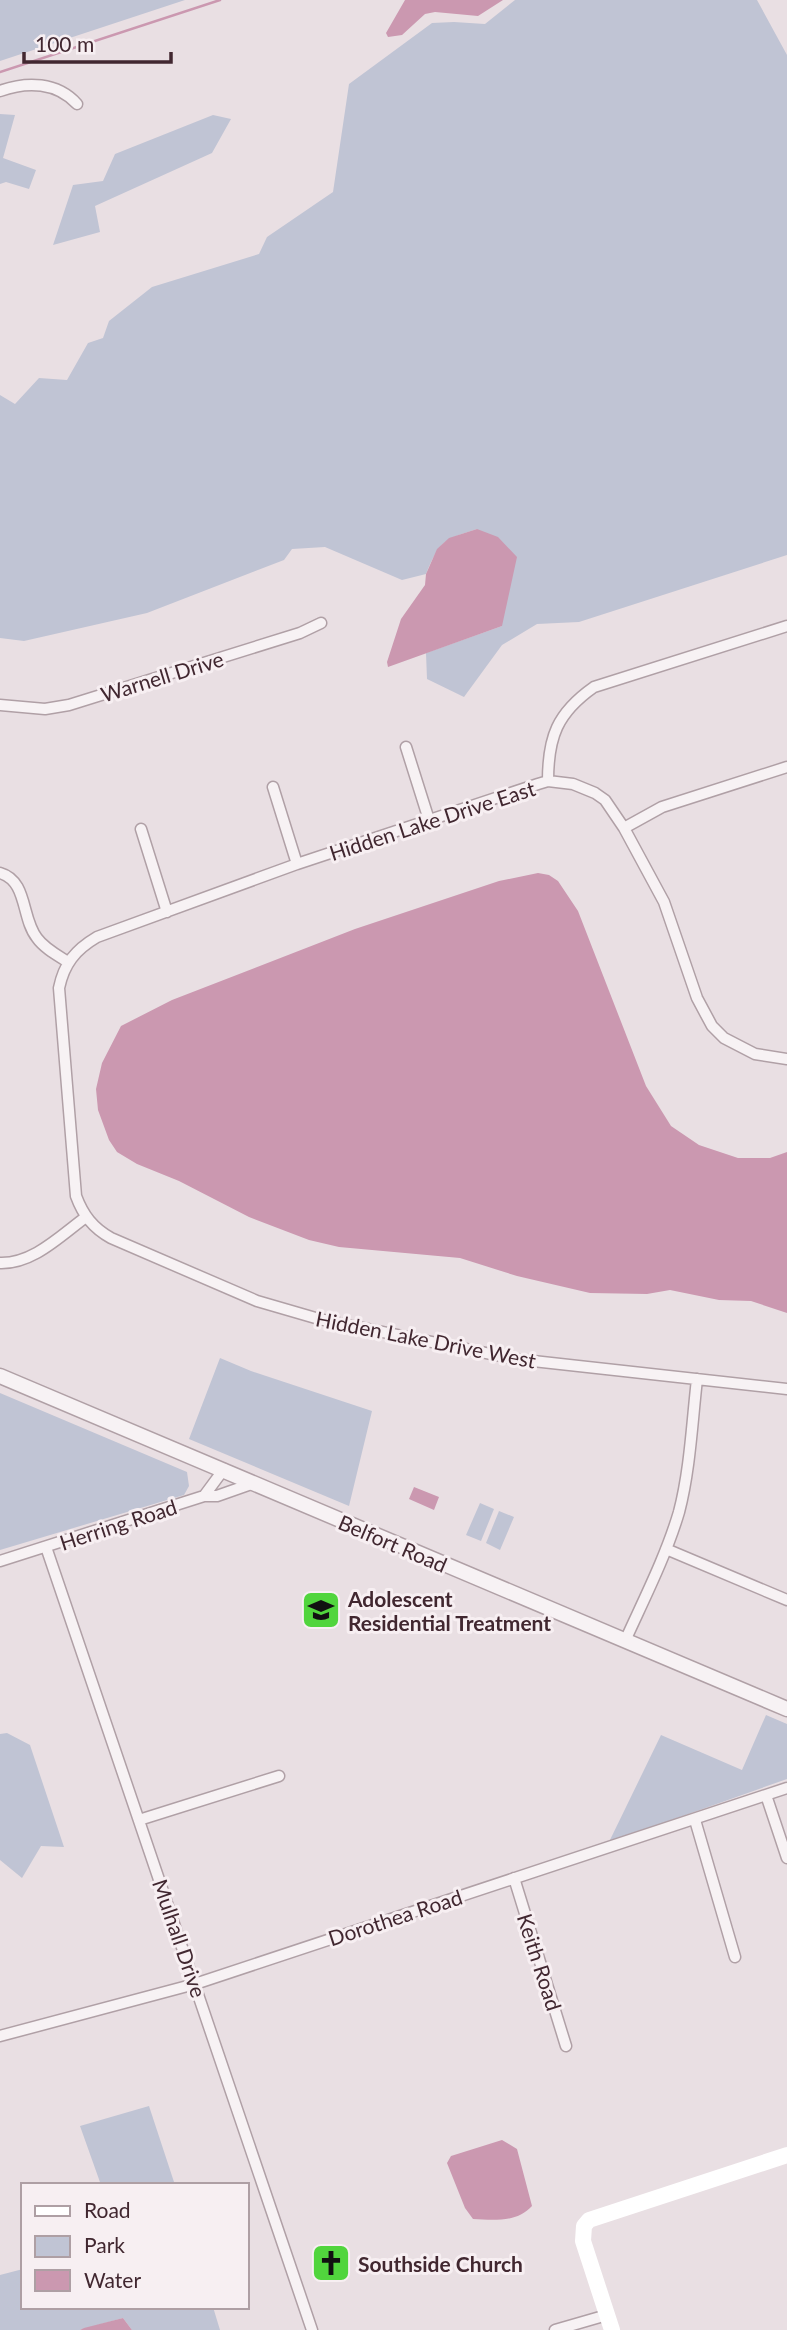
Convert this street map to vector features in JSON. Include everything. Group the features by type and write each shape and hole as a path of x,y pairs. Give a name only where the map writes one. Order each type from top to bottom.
{"main road":[{"path":"609,2323 583,2241 584,2226 598,2216 787,2155"}],"street":[{"path":"0,91 20,85 51,87 67,93 77,104"},
{"name":"Warnell Drive","path":"0,705 45,709 69,705 300,634 321,623"},
{"path":"548,781 550,746 558,723 573,703 594,687 787,626"},
{"path":"406,747 429,820"},
{"path":"624,828 662,807 787,767"},
{"name":"Hidden Lake Drive East","path":"68,962 85,944 97,937 297,864 548,781 573,784 595,793 615,812 664,902 696,998 712,1026 724,1038 755,1054 787,1059"},
{"path":"273,787 297,864"},
{"path":"141,829 167,912"},
{"path":"0,873 13,879 18,887 37,939 68,962 61,977 58,1000 73,1184 86,1217 31,1257 0,1263"},
{"name":"Hidden Lake Drive West","path":"86,1217 99,1231 111,1238 216,1285 285,1310 503,1357 787,1389"},
{"name":"Belfort Road","path":"0,1376 787,1709"},
{"path":"625,1641 666,1549 683,1495 696,1380"},
{"name":"Herring Road","path":"0,1561 204,1496 224,1469"},
{"path":"204,1496 217,1496 254,1483"},
{"name":"Mulhall Drive","path":"46,1547 312,2330"},
{"path":"666,1549 787,1600"},
{"path":"139,1820 279,1776"},
{"name":"Dorothea Road","path":"0,2036 195,1983 787,1788"},
{"path":"766,1795 787,1858"},
{"path":"695,1820 736,1957"},
{"name":"Keith Road","path":"514,1878 566,2046"},
{"path":"555,2330 609,2323"}],"green space":[{"path":"0,0 185,0 0,61"},
{"path":"515,0 757,0 787,55 787,555 579,622 537,624 502,645 464,697 427,679 426,653 502,626 477,529 444,543 435,554 426,574 402,580 325,547 292,549 284,560 147,613 24,641 0,638 0,395 15,404 39,378 67,380 88,343 103,338 109,321 152,287 259,254 267,237 333,192 349,84 432,23 485,24"},
{"path":"0,114 15,115 3,158 36,170 29,189 6,182 0,184"},
{"path":"213,115 231,119 212,153 95,206 100,232 53,245 73,185 103,181 115,154"},
{"path":"220,1358 372,1411 349,1506 189,1439"},
{"path":"0,1393 187,1472 189,1486 184,1495 0,1550"},
{"path":"480,1503 494,1509 481,1541 466,1535"},
{"path":"499,1511 514,1517 500,1550 486,1543"},
{"path":"766,1715 787,1724 787,1779 609,1842 661,1735 742,1770"},
{"path":"7,1733 30,1745 64,1847 41,1846 22,1878 0,1860 0,1734"},
{"path":"149,2106 174,2183 100,2183 80,2126"},
{"path":"21,2270 21,2309 214,2309 220,2330 132,2330 123,2318 80,2330 0,2330 0,2275"}],"water":[{"path":"405,0 503,0 478,16 435,12 425,14 402,35 388,37 386,33"},
{"path":"477,529 498,537 517,557 502,626 388,667 387,662 401,619 425,585 426,574 437,549 449,538"},
{"path":"538,873 549,875 558,881 578,911 646,1086 671,1126 699,1145 738,1158 770,1158 787,1152 787,1313 751,1301 719,1300 670,1290 647,1294 590,1293 517,1276 460,1258 339,1247 309,1240 249,1217 179,1181 137,1164 117,1152 109,1140 98,1110 96,1089 102,1063 121,1026 172,1000 355,929 499,881"},
{"path":"414,1487 439,1497 434,1510 409,1499"},
{"path":"502,2140 517,2149 532,2206 512,2218 473,2219 465,2208 447,2163 451,2156"},
{"path":"123,2318 132,2330 80,2330 84,2328"}],"waterway":[{"path":"0,72 220,0"}],"place":[{"name":"Adolescent Residential Treatment","path":"321,1610"},
{"name":"Southside Church","path":"331,2263"}]}
